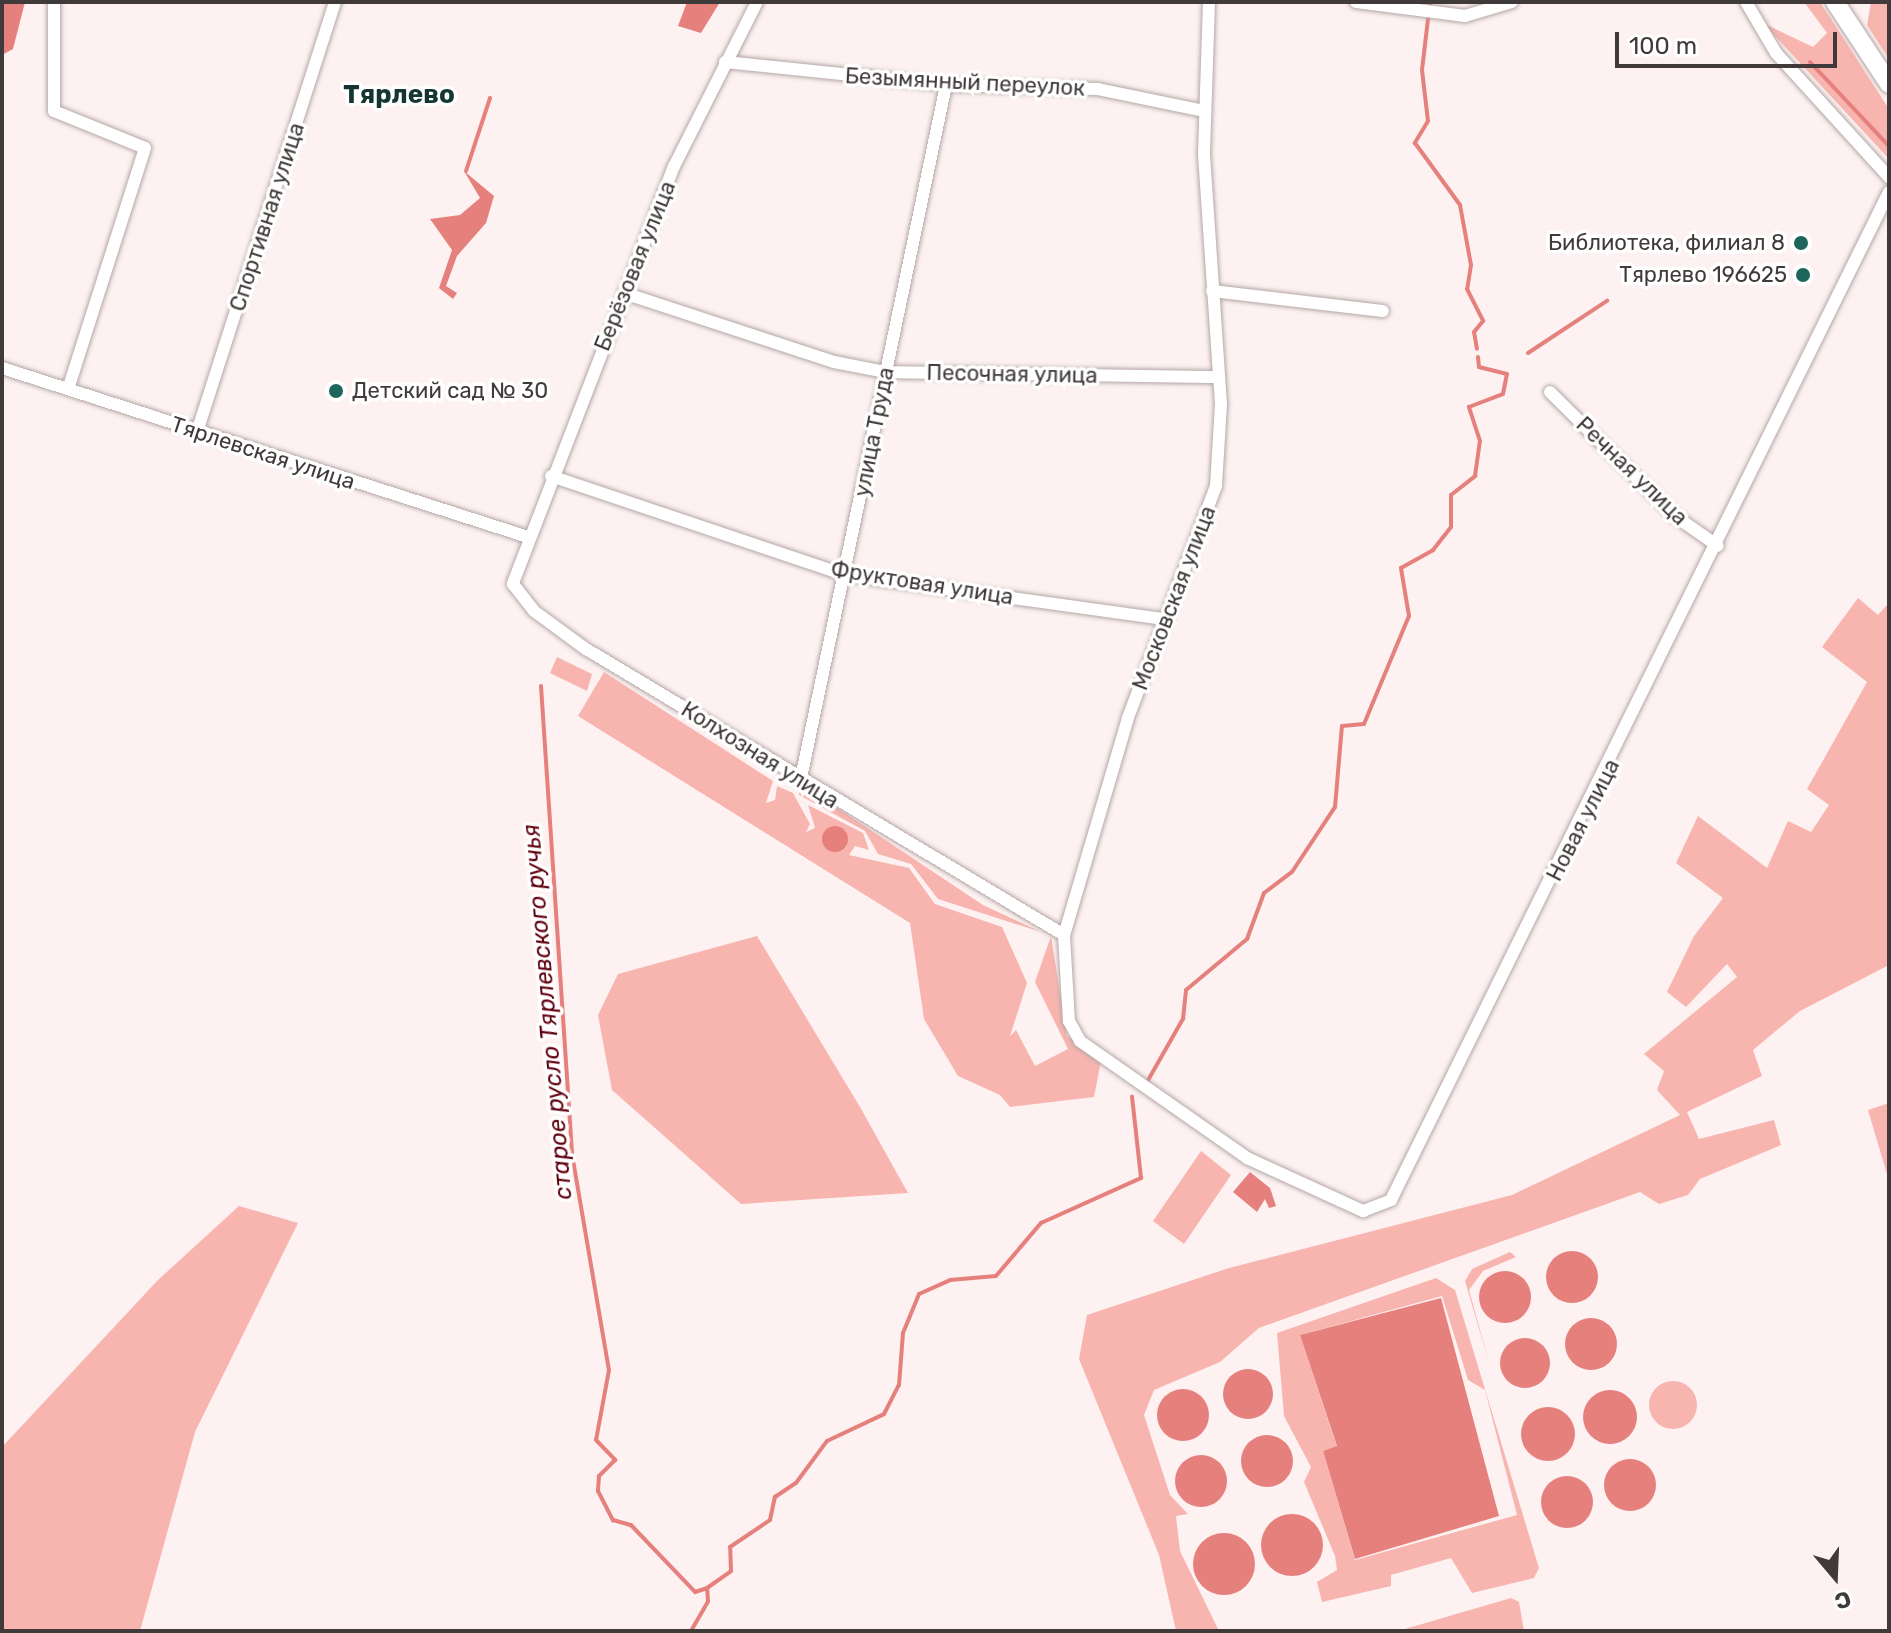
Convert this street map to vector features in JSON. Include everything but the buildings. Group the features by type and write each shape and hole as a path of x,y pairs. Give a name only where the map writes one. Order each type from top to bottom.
{"main road":[{"path":"1835,2 1889,84"}],"street":[{"path":"54,2 54,111 145,148 68,389"},
{"name":"Спортивная улица","path":"197,432 335,2"},
{"name":"Берёзовая улица","path":"525,536 624,293 725,62 757,2"},
{"name":"Московская улица","path":"1155,1092 1072,1033 1064,935 1162,619 1213,499 1219,377 1204,111 1209,2"},
{"path":"1356,2 1465,16 1512,2"},
{"path":"1746,2 1758,30 1889,177"},
{"name":"Безымянный переулок","path":"725,62 946,85 1098,89 1204,111"},
{"name":"улица Труда","path":"801,778 846,575 946,85"},
{"name":"Новая улица","path":"1155,1092 1247,1158 1353,1208 1387,1204 1718,546 1889,192"},
{"path":"1212,291 1383,311"},
{"name":"Песочная улица","path":"624,293 834,362 886,372 1219,377"},
{"name":"Тярлевская улица","path":"2,368 525,536"},
{"name":"Речная улица","path":"1550,392 1675,516 1718,546"},
{"name":"Фруктовая улица","path":"551,476 846,575 1162,619"},
{"name":"Колхозная улица","path":"525,536 513,584 534,611 801,778 1064,935"}],"shaded area":[{"path":"2,2 25,2 13,49 2,55"},
{"path":"687,2 720,2 701,33 678,26"},
{"path":"1804,2 1820,2 1889,109 1889,159 1763,23 1813,47 1827,33"},
{"path":"1871,2 1889,2 1889,59 1867,25"},
{"path":"464,171 494,196 486,223 457,256 446,286 457,293 453,299 439,288 452,250 430,219 460,215 480,198"},
{"path":"1858,598 1878,615 1889,603 1889,965 1800,1011 1753,1050 1762,1076 1687,1112 1699,1139 1774,1120 1781,1145 1700,1179 1688,1195 1659,1204 1640,1192 1259,1328 1220,1362 1154,1390 1144,1415 1170,1495 1188,1514 1176,1516 1180,1551 1219,1631 1176,1631 1159,1555 1079,1359 1087,1315 1229,1268 1512,1195 1680,1115 1657,1090 1664,1071 1644,1054 1737,977 1727,964 1686,1007 1667,992 1694,936 1723,898 1676,863 1698,816 1767,868 1788,821 1811,832 1829,805 1807,789 1867,682 1822,647"},
{"path":"557,657 592,674 587,691 550,673"},
{"path":"604,672 773,781 766,803 775,800 777,786 793,793 810,824 806,832 815,828 808,805 863,833 869,850 855,846 849,855 909,868 935,904 1002,927 1027,983 1010,1036 1016,1030 1035,1066 1068,1049 1035,982 1051,936 1067,1036 1101,1061 1094,1097 1010,1107 1000,1095 958,1076 924,1019 910,923 578,716"},
{"path":"800,783 983,905 1041,932 938,899 911,864 878,854 865,831 799,795"},
{"path":"835,826 844,830 848,839 844,848 835,852 826,848 822,839 826,830"},
{"path":"757,936 908,1193 741,1204 612,1090 598,1015 618,974"},
{"path":"1889,1103 1889,1181 1868,1110"},
{"path":"1201,1151 1231,1175 1184,1244 1153,1221"},
{"path":"1250,1172 1270,1188 1276,1206 1269,1208 1265,1199 1257,1212 1233,1192"},
{"path":"239,1206 298,1223 195,1432 140,1631 2,1631 2,1447 158,1280"},
{"path":"1572,1251 1591,1258 1598,1277 1591,1296 1572,1303 1553,1296 1546,1277 1553,1258"},
{"path":"1510,1252 1516,1257 1483,1271 1469,1290 1490,1366 1465,1281 1472,1269"},
{"path":"1505,1271 1523,1279 1531,1297 1523,1315 1505,1323 1487,1315 1479,1297 1487,1279"},
{"path":"1436,1278 1455,1290 1539,1568 1534,1578 1472,1593 1451,1558 1391,1575 1391,1586 1322,1602 1317,1582 1337,1570 1335,1556 1304,1482 1311,1467 1284,1416 1277,1333","holes":["1442,1296 1468,1380 1485,1390 1517,1515 1355,1560 1323,1451 1337,1447 1300,1335"]},
{"path":"1441,1298 1499,1516 1355,1559 1323,1451 1337,1446 1300,1335"},
{"path":"1591,1318 1610,1325 1617,1344 1610,1363 1591,1370 1572,1363 1565,1344 1572,1325"},
{"path":"1525,1338 1543,1345 1550,1363 1543,1381 1525,1388 1507,1381 1500,1363 1507,1345"},
{"path":"1248,1369 1266,1376 1273,1394 1266,1412 1248,1419 1230,1412 1223,1394 1230,1376"},
{"path":"1673,1381 1690,1388 1697,1405 1690,1422 1673,1429 1656,1422 1649,1405 1656,1388"},
{"path":"1183,1389 1202,1396 1209,1415 1202,1434 1183,1441 1164,1434 1157,1415 1164,1396"},
{"path":"1610,1390 1629,1398 1637,1417 1629,1436 1610,1444 1591,1436 1583,1417 1591,1398"},
{"path":"1548,1407 1567,1415 1575,1434 1567,1453 1548,1461 1529,1453 1521,1434 1529,1415"},
{"path":"1267,1435 1286,1442 1293,1461 1286,1480 1267,1487 1248,1480 1241,1461 1248,1442"},
{"path":"1201,1455 1220,1462 1227,1481 1220,1500 1201,1507 1182,1500 1175,1481 1182,1462"},
{"path":"1630,1459 1649,1466 1656,1485 1649,1504 1630,1511 1611,1504 1604,1485 1611,1466"},
{"path":"1567,1476 1586,1483 1593,1502 1586,1521 1567,1528 1548,1521 1541,1502 1548,1483"},
{"path":"1292,1514 1304,1516 1314,1523 1321,1533 1321,1557 1314,1567 1304,1574 1292,1576 1280,1574 1270,1567 1263,1557 1261,1545 1263,1533 1270,1523 1280,1516"},
{"path":"1224,1533 1246,1542 1255,1564 1246,1586 1224,1595 1202,1586 1193,1564 1202,1542"},
{"path":"1511,1598 1519,1602 1524,1631 1398,1631"}],"waterway":[{"path":"1430,2 1422,70 1428,121 1415,143 1460,205 1471,265 1467,289 1483,321 1474,332 1477,349"},
{"path":"1810,62 1889,146"},
{"path":"466,171 490,98"},
{"path":"1528,353 1607,301"},
{"path":"1147,1082 1183,1019 1186,990 1247,939 1264,893 1292,872 1335,807 1342,726 1364,724 1409,616 1401,568 1433,550 1451,527 1451,495 1475,476 1480,441 1469,407 1503,394 1507,374 1479,367 1478,357"},
{"name":"старое русло Тярлевского ручья","path":"541,686 572,1154 609,1370 596,1440 615,1460 599,1476 598,1491 613,1520 631,1525 695,1592 707,1588"},
{"path":"691,1631 708,1601 707,1588 731,1571 730,1547 770,1520 775,1497 796,1483 827,1441 884,1414 899,1385 903,1333 919,1294 950,1280 996,1276 1041,1223 1141,1178 1132,1096"}],"place":[{"name":"Библиотека, филиал 8","path":"1801,243"},
{"name":"Тярлево 196625","path":"1803,275"},
{"name":"Детский сад № 30","path":"336,391"}],"district":[{"name":"Тярлево","path":"399,95"}]}
